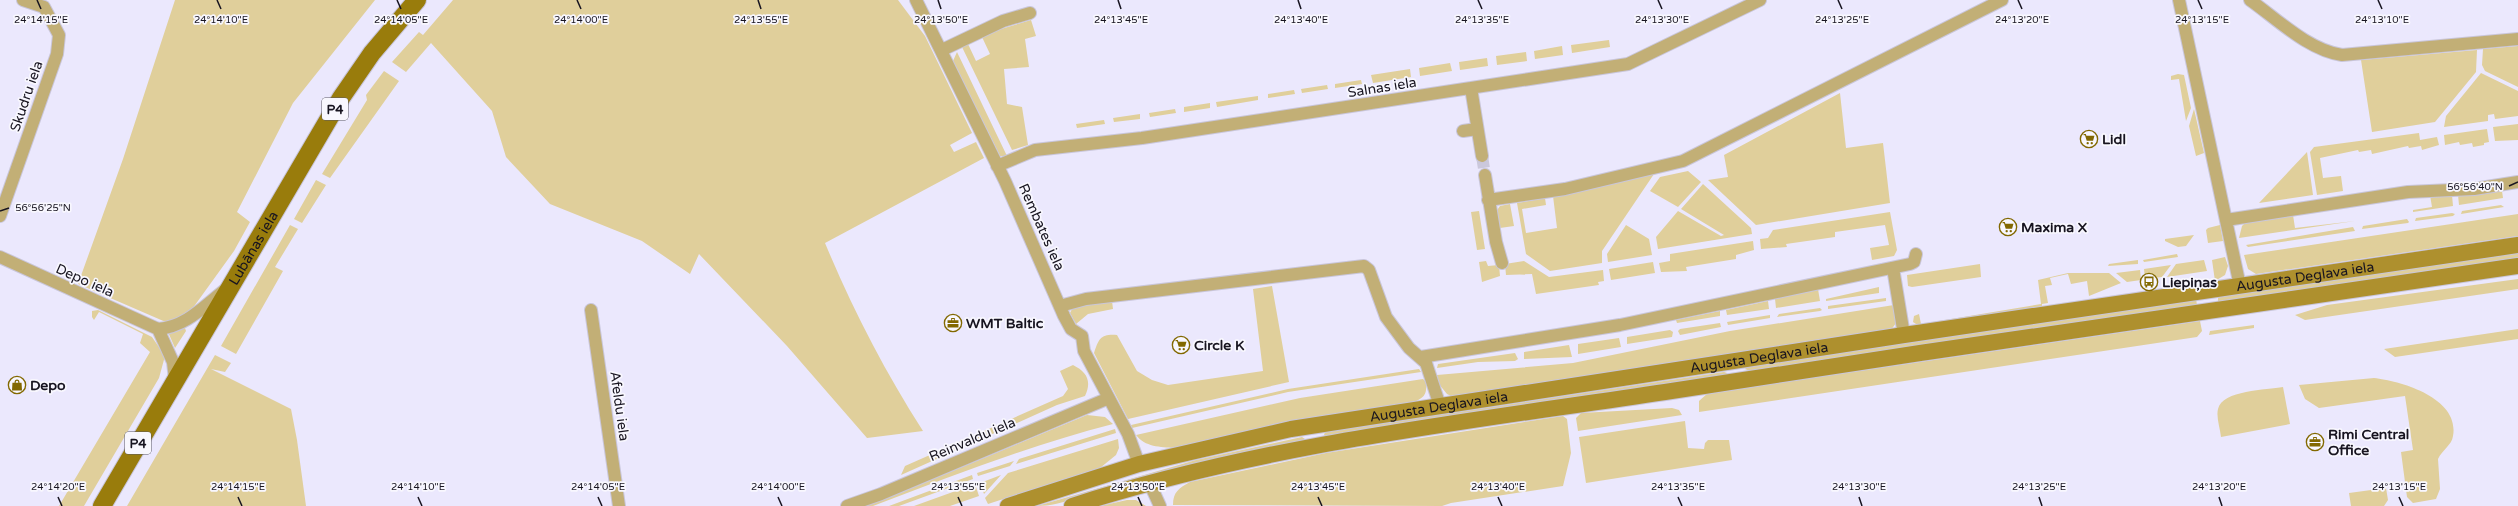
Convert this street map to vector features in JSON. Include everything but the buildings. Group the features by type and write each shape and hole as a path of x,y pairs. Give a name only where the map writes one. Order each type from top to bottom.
{"main road":[{"name":"Lubānas iela","path":"102,506 228,288 341,98 372,53 417,0"},
{"name":"Augusta Deglava iela","path":"1008,506 1139,464 1312,426 1904,335 2518,245"},
{"name":"Augusta Deglava iela","path":"1072,506 1150,484 1289,450 1743,380 2518,266"},
{"path":"1312,426 1315,446"}],"street":[{"name":"Skudru iela","path":"0,216 57,54 58,35 44,7 23,0"},
{"name":"Rembates iela","path":"916,0 942,50 997,166 1071,329 1082,336 1084,351 1128,434 1139,464"},
{"name":"Salnas iela","path":"997,166 1035,150 1142,138 1628,64 1760,0"},
{"path":"1488,200 1565,189 1683,162 2002,0"},
{"path":"2179,0 2240,286"},
{"path":"2250,0 2312,43 2328,52 2342,55 2518,39"},
{"path":"942,50 1003,21 1030,13"},
{"path":"1471,88 1482,156"},
{"path":"1463,131 1477,129"},
{"path":"1485,175 1488,200 1502,263"},
{"path":"2226,220 2408,192 2474,189 2518,182"},
{"path":"1421,357 1657,318 1910,264 1914,262 1916,254"},
{"name":"Depo iela","path":"0,257 158,328"},
{"path":"1060,306 1086,299 1364,266 1369,270 1386,317 1409,348 1426,363 1440,406"},
{"path":"1893,268 1904,335"},
{"path":"175,380 173,362 158,328 175,326 188,320 228,288"},
{"name":"Afeldu iela","path":"591,310 619,506"},
{"name":"Reinvaldu iela","path":"847,506 881,494 1108,398"},
{"path":"1150,484 1160,506"}],"shaded area":[{"path":"175,0 375,0 293,103 237,212 250,222 234,251 190,312 168,323 78,284 123,159"},
{"path":"453,0 898,0 925,36 972,133 950,145 954,152 976,142 984,158 825,243 870,339 895,385 923,431 867,438 787,346 699,254 690,274 642,241 550,204 506,157 492,111 431,43 406,72 392,62 419,32 423,35"},
{"path":"1031,20 1036,36 1025,39 1029,67 1004,69 1007,104 1022,107 1028,145 1012,150 962,47 968,44 976,61 990,54 982,37 1001,29"},
{"path":"1609,40 1610,47 1572,53 1571,45"},
{"path":"1562,46 1563,55 1535,59 1534,51"},
{"path":"2518,46 2518,87 2485,71 2482,65 2483,49"},
{"path":"2477,50 2476,72 2435,122 2372,132 2361,60"},
{"path":"957,52 1007,156 1000,156 953,61"},
{"path":"1526,52 1527,61 1497,65 1496,56"},
{"path":"1487,58 1488,66 1460,70 1459,62"},
{"path":"1450,63 1452,71 1420,76 1419,68"},
{"path":"1410,69 1411,77 1373,83 1371,75"},
{"path":"384,71 399,81 330,178 322,174 367,100 366,95"},
{"path":"2481,73 2518,91 2518,116 2495,119 2494,114 2488,115 2488,121 2444,127 2446,116"},
{"path":"2178,74 2184,75 2191,108 2186,121 2179,79 2171,80 2171,76"},
{"path":"1361,80 1362,84 1335,88 1335,84"},
{"path":"1327,85 1328,89 1302,93 1301,89"},
{"path":"1294,90 1295,94 1268,98 1268,94"},
{"path":"1840,93 1846,148 1883,143 1890,203 1756,225 1708,180 1728,177 1724,155"},
{"path":"1258,96 1258,100 1217,107 1216,102"},
{"path":"1210,103 1210,108 1184,112 1184,107"},
{"path":"1175,109 1176,113 1150,117 1149,113"},
{"path":"2194,109 2204,153 2196,156 2189,126"},
{"path":"1140,114 1140,119 1114,122 1113,118"},
{"path":"1104,120 1105,124 1077,128 1076,124"},
{"path":"2518,124 2518,140 2495,141 2493,127"},
{"path":"2487,129 2489,142 2484,143 2484,145 2473,147 2472,143 2460,145 2459,142 2445,145 2444,135"},
{"path":"2419,133 2420,140 2437,137 2439,145 2422,150 2421,146 2409,148 2408,146 2372,154 2371,150 2359,152 2358,150 2320,158 2323,178 2341,176 2343,191 2317,195 2310,152 2314,147"},
{"path":"2307,152 2313,195 2259,203"},
{"path":"1688,171 1701,182 1678,207 1650,191 1660,177"},
{"path":"1654,174 1602,251 1602,263 1550,271 1526,254 1517,203 1545,198 1546,205 1522,209 1526,233 1557,228 1553,196"},
{"path":"316,180 326,185 302,223 294,219"},
{"path":"1703,184 1751,228 1752,234 1658,249 1656,237 1678,211 1721,236 1724,235 1681,209"},
{"path":"2502,191 2503,198 2459,205 2458,195"},
{"path":"2430,195 2452,195 2453,206 2413,212 2413,210 2432,207"},
{"path":"1510,204 1514,226 1500,228 1497,225 1495,213 1500,206"},
{"path":"2501,205 2504,207 2461,214 2462,211"},
{"path":"1479,211 1485,249 1477,250 1471,212"},
{"path":"1890,212 1897,250 1894,256 1872,260 1870,248 1889,245 1885,225 1835,232 1835,237 1786,244 1787,247 1761,249 1760,239 1768,238 1773,230"},
{"path":"2452,213 2455,214 2453,216 2415,221 2416,218"},
{"path":"2518,214 2518,236 2256,274 2248,269 2244,255"},
{"path":"2293,215 2295,228 2355,221 2239,238 2242,226 2246,222"},
{"path":"2407,219 2409,222 2408,223 2362,229 2363,226"},
{"path":"290,225 298,229 275,267 283,271 236,354 221,346"},
{"path":"1626,225 1649,239 1652,255 1608,262 1607,254"},
{"path":"2220,225 2223,241 2208,243 2206,230 2208,228"},
{"path":"2353,227 2355,231 2248,247 2246,245"},
{"path":"2194,235 2186,246 2178,247 2165,241 2165,239"},
{"path":"1753,241 1754,250 1736,255 1736,259 1686,267 1687,271 1661,272 1659,263 1670,261 1670,254"},
{"path":"2518,252 2518,257 2462,271 2218,302 2218,296"},
{"path":"2177,254 2178,257 2144,262 2143,260"},
{"path":"2225,257 2228,266 2225,275 2215,281 2212,260"},
{"path":"2138,260 2138,264 2108,266 2109,264"},
{"path":"2204,260 2207,271 2167,277 2176,264"},
{"path":"1486,261 1488,266 1499,265 1500,276 1482,282 1479,262"},
{"path":"1524,261 1549,277 1603,270 1604,281 1598,282 1599,285 1536,294 1532,274 1506,275 1505,264"},
{"path":"1653,262 1655,273 1611,280 1609,269"},
{"path":"1980,264 1981,277 1912,287 1908,286 1907,275"},
{"path":"2171,265 2162,277 2145,279 2144,269"},
{"path":"2140,270 2141,280 2127,282 2116,273"},
{"path":"2068,273 2109,273 2121,283 2089,296 2087,281 2071,284 2068,274 2050,278 2052,285 2045,286 2048,303 2042,304 2042,307 1919,326 1913,322 1914,316 1919,314 1921,324 2041,304 2038,280"},
{"path":"2518,279 2518,289 2305,320 2295,315 2327,305"},
{"path":"1272,286 1289,382 1128,419 1094,353 1101,338 1107,335 1117,335 1137,371 1152,380 1168,385 1263,371 1253,289"},
{"path":"1879,287 1879,293 1826,301 1826,299"},
{"path":"1818,289 1820,301 1776,308 1775,299"},
{"path":"1886,298 1886,301 1828,309 1828,306"},
{"path":"2196,299 2197,305 1750,371 1745,369 1748,366"},
{"path":"1112,301 1113,309 1088,314 1076,324 1070,313 1073,307"},
{"path":"1768,301 1769,309 1727,315 1726,310"},
{"path":"1894,305 1896,323 1891,330 1451,396 1447,394 1438,383 1437,375 1573,363 1730,331"},
{"path":"1820,308 1822,310 1820,311 1777,317 1779,314"},
{"path":"98,310 152,337 165,356 159,378 84,506 59,506 150,352 140,343 143,334 99,312 94,320 92,317 92,311"},
{"path":"1720,311 1720,316 1677,323 1676,320"},
{"path":"1770,315 1770,318 1728,325 1727,322"},
{"path":"2200,321 2202,331 2197,337 1699,412 1699,401 1708,393"},
{"path":"1720,323 1721,327 1680,335 1678,331 1680,329"},
{"path":"2254,325 2254,328 2209,335 2210,331"},
{"path":"185,328 186,331 175,348 168,332"},
{"path":"2518,329 2518,339 2395,357 2384,349"},
{"path":"1670,330 1673,332 1672,337 1627,344 1627,337"},
{"path":"1619,338 1621,347 1578,354 1578,344"},
{"path":"1569,345 1572,357 1524,359 1524,352"},
{"path":"1515,353 1518,359 1515,361 1478,362 1437,368 1438,364"},
{"path":"215,355 231,363 225,372 211,369 291,409 306,506 127,506"},
{"path":"1073,365 1082,371 1087,378 1088,386 1085,396 1057,405 901,475 905,466 1063,396 1068,389 1060,371"},
{"path":"1419,369 1421,372 1288,392 1132,428 1131,425 1288,389"},
{"path":"1724,372 1727,373 1725,376 1327,437 1324,435 1325,432"},
{"path":"2374,378 2399,383 2413,388 2438,402 2447,411 2453,423 2453,436 2451,442 2438,459 2440,489 2436,499 2413,503 2407,497 2401,452 2413,450 2405,396 2319,408 2305,399 2299,385"},
{"path":"1423,379 1426,382 1426,392 1423,397 1414,402 1175,448 1158,447 1148,444 1136,435 1300,398"},
{"path":"2283,387 2290,424 2221,437 2217,415 2221,403 2236,394"},
{"path":"1672,408 1679,410 1682,415 1578,431 1576,418 1581,413"},
{"path":"1087,415 1105,417 1113,424 1022,451 873,506 862,506 890,497"},
{"path":"1563,416 1567,419 1571,453 1563,486 1451,503 1442,506 1173,505 1174,497 1177,491 1190,482 1326,453"},
{"path":"1685,421 1688,448 1704,449 1705,443 1708,440 1729,440 1732,460 1586,483 1579,437"},
{"path":"1115,429 1116,433 1016,464 1019,459"},
{"path":"1302,437 1305,439 1302,441 1232,456 1139,479 1057,504 1037,506 1196,460"},
{"path":"1118,439 1119,448 1116,455 1100,468 988,504 985,498 1008,473"},
{"path":"1014,461 1010,466 978,476 977,473"},
{"path":"972,475 973,479 899,506 889,506"},
{"path":"1001,475 984,494 980,483"},
{"path":"975,484 979,496 950,506 914,506"},
{"path":"2386,488 2388,500 2384,506 2351,506 2349,493"},
{"path":"1127,500 1136,500 1146,506 1100,506"}],"tunnel":[{"path":"1482,156 1485,175"}],"place":[{"name":"Lidl","path":"2089,139"},
{"name":"Maxima X","path":"2008,227"},
{"name":"Liepiņas","path":"2149,282"},
{"name":"WMT Baltic","path":"953,323"},
{"name":"Circle K","path":"1181,345"},
{"name":"Depo","path":"17,385"},
{"name":"Rimi Central Office","path":"2315,442"}]}
